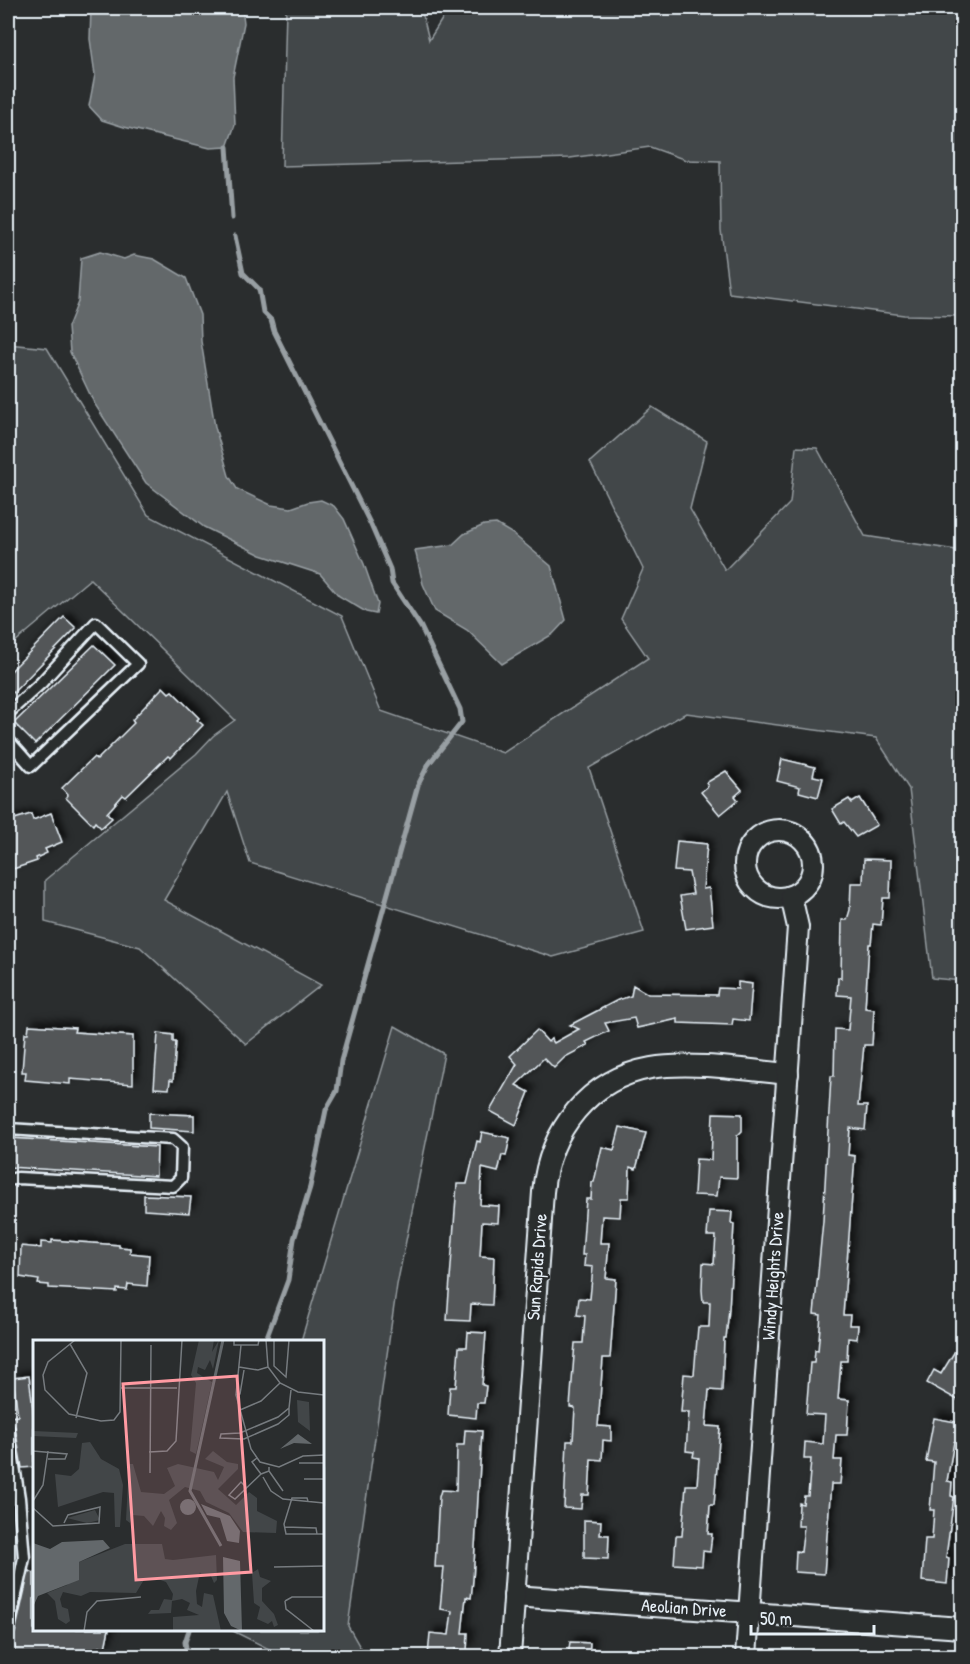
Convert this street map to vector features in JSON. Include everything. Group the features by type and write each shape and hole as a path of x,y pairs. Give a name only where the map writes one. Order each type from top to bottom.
{"street":[{"name":"Windy Heights Drive","path":"746,1656 798,927 791,896"},
{"name":"Sun Rapids Drive","path":"510,1656 544,1176 560,1132 591,1095 620,1077 636,1072 670,1066 788,1074"},
{"name":"Aeolian Drive","path":"514,1596 963,1628"}],"lane":[{"path":"8,713 41,683 96,623 138,664 32,766 8,740"},
{"path":"8,1129 173,1139 182,1147 181,1178 173,1186 18,1178 8,1180"},
{"path":"8,1428 13,1498 24,1558 8,1631"}],"shaded area":[{"path":"91,8 242,8 244,23 233,77 235,125 227,147 210,148 102,120 89,106 95,75 90,39"},
{"path":"286,8 421,8 429,40 449,8 799,8 808,12 898,15 898,8 962,8 962,316 904,315 729,293 721,230 720,161 686,160 650,147 570,158 282,166"},
{"path":"100,252 124,259 134,255 154,259 186,278 200,315 201,341 215,427 229,476 237,489 271,505 291,508 321,500 334,506 344,519 364,564 378,604 376,614 366,612 339,596 320,574 261,555 204,527 146,483 94,403 70,352 68,327 78,302 81,258"},
{"path":"8,344 47,348 148,515 342,616 381,711 503,753 648,658 621,619 643,569 590,462 652,407 707,441 690,509 725,570 790,503 796,447 817,448 865,536 962,551 962,981 932,978 909,789 876,738 686,713 589,768 644,932 553,957 250,863 227,792 164,900 321,985 246,1044 140,947 45,922 45,880 196,754 213,736 235,720 90,579 8,648"},
{"path":"496,524 513,534 551,566 566,620 553,634 502,664 467,630 435,611 423,584 415,550 452,545 464,534 484,525"},
{"path":"395,1026 444,1054 397,1285 348,1626 365,1656 283,1656 233,1631 324,1631 324,1340 301,1340"}],"building":[{"path":"64,617 76,628 8,698 8,674"},
{"path":"94,645 115,665 35,744 14,723"},
{"path":"163,687 169,693 172,691 203,725 171,758 168,756 126,797 123,795 107,813 112,818 101,828 95,822 93,825 66,798 68,795 62,788 94,757 97,760 134,723 132,720"},
{"path":"782,759 815,767 813,776 823,778 818,797 799,792 800,787 777,781"},
{"path":"726,771 742,790 735,796 738,800 720,815 701,792 708,786 706,783"},
{"path":"860,798 877,825 856,837 844,822 841,824 832,809 849,799 852,803"},
{"path":"51,813 62,842 45,849 47,853 36,858 37,861 13,869 11,865 8,866 8,821 31,814 33,820"},
{"path":"677,841 707,844 703,889 709,888 713,925 686,929 680,896 693,894 689,872 674,871"},
{"path":"864,859 891,860 890,898 883,898 881,925 873,924 871,944 869,944 865,1008 874,1009 872,1045 864,1045 858,1106 867,1106 865,1130 850,1128 848,1155 855,1156 843,1315 850,1315 849,1325 858,1325 857,1339 848,1338 847,1361 841,1361 838,1399 849,1400 847,1435 836,1435 834,1460 842,1460 840,1484 831,1484 824,1574 795,1572 796,1551 801,1552 804,1526 798,1526 799,1503 803,1504 804,1496 808,1496 811,1459 804,1459 805,1442 823,1444 825,1415 806,1414 810,1363 814,1363 815,1350 818,1351 821,1315 814,1314 823,1221 831,1076 834,1076 835,1029 848,1030 851,996 837,995 838,977 841,978 842,920 847,920 850,910 851,883 863,883"},
{"path":"738,982 752,984 749,1021 733,1019 732,1025 678,1023 678,1019 637,1028 634,1018 605,1023 609,1031 586,1042 588,1045 565,1057 554,1068 544,1058 516,1085 529,1092 516,1125 490,1111 517,1064 510,1056 537,1030 548,1042 551,1039 554,1043 579,1029 570,1025 618,1000 631,996 633,985 648,994 717,995 718,988 738,989"},
{"path":"29,1025 75,1028 74,1032 133,1036 133,1084 70,1079 70,1084 25,1080 26,1072 22,1072 25,1033 28,1033"},
{"path":"158,1033 173,1035 173,1042 176,1042 173,1081 170,1080 169,1089 154,1088"},
{"path":"149,1113 194,1115 194,1131 149,1128"},
{"path":"713,1113 742,1114 742,1131 737,1136 737,1178 719,1177 717,1196 694,1195 696,1159 711,1160"},
{"path":"620,1127 646,1133 636,1169 630,1167 629,1198 621,1198 620,1217 602,1216 600,1243 609,1243 606,1278 616,1279 610,1358 603,1358 598,1426 611,1427 611,1441 603,1440 602,1460 591,1459 589,1495 582,1495 581,1509 564,1508 567,1441 573,1441 575,1408 570,1407 575,1343 583,1343 585,1316 577,1315 579,1298 590,1299 593,1267 584,1266 585,1255 582,1255 586,1199 591,1199 592,1182 594,1182 602,1147 614,1150"},
{"path":"482,1132 510,1138 506,1156 502,1155 498,1172 482,1168 480,1205 499,1206 498,1223 482,1222 480,1256 494,1257 492,1305 471,1304 470,1321 447,1320 457,1184 467,1184 477,1141 480,1142"},
{"path":"9,1138 157,1147 156,1176 8,1167"},
{"path":"144,1195 191,1197 189,1213 144,1210"},
{"path":"709,1211 732,1212 731,1223 734,1224 729,1309 726,1338 724,1338 722,1391 709,1390 706,1426 720,1427 714,1505 710,1505 708,1534 712,1534 710,1552 703,1551 702,1566 674,1564 676,1536 682,1536 686,1485 697,1485 699,1458 693,1457 694,1452 686,1451 689,1412 681,1412 684,1374 694,1375 698,1327 709,1327 710,1302 703,1302 703,1263 714,1264 716,1236 707,1236"},
{"path":"52,1240 119,1245 119,1247 130,1248 130,1253 149,1255 147,1286 128,1284 127,1290 117,1289 117,1292 49,1288 49,1285 38,1284 39,1280 20,1277 21,1246 41,1248 41,1242 52,1243"},
{"path":"468,1332 486,1333 482,1385 486,1386 484,1403 477,1403 476,1418 448,1415 450,1387 456,1387 459,1347 467,1347"},
{"path":"963,1338 963,1403 927,1383 934,1370 941,1374"},
{"path":"29,1376 33,1409 33,1467 22,1468 15,1427 8,1421 8,1417 18,1416 13,1378"},
{"path":"934,1418 961,1423 959,1443 954,1442 947,1481 952,1482 951,1496 954,1497 946,1557 949,1558 947,1584 922,1581 925,1539 932,1539 934,1510 930,1510 934,1462 926,1461"},
{"path":"465,1430 482,1431 473,1580 471,1598 466,1597 462,1633 468,1633 467,1651 455,1649 454,1656 428,1656 430,1633 449,1635 452,1611 440,1609 444,1567 435,1567 439,1497 441,1490 456,1491 457,1445 464,1445"},
{"path":"584,1520 601,1521 600,1535 609,1535 608,1559 584,1558"},
{"path":"8,1567 14,1568 8,1598"},
{"path":"29,1571 33,1573 33,1631 109,1631 105,1648 100,1647 98,1656 34,1656 14,1652 15,1647 8,1646 8,1638 15,1633"},
{"path":"570,1642 590,1643 589,1656 568,1656"}],"waterway":[{"path":"227,147 232,218"},
{"path":"235,236 243,273 259,289 263,312 271,320 274,331 371,525 390,569 392,583 421,627 460,709 462,722 428,765 418,785 341,1061 337,1091 326,1110 310,1187 294,1239 288,1280 266,1340"},
{"path":"184,1656 187,1654 185,1642 189,1631"}]}
